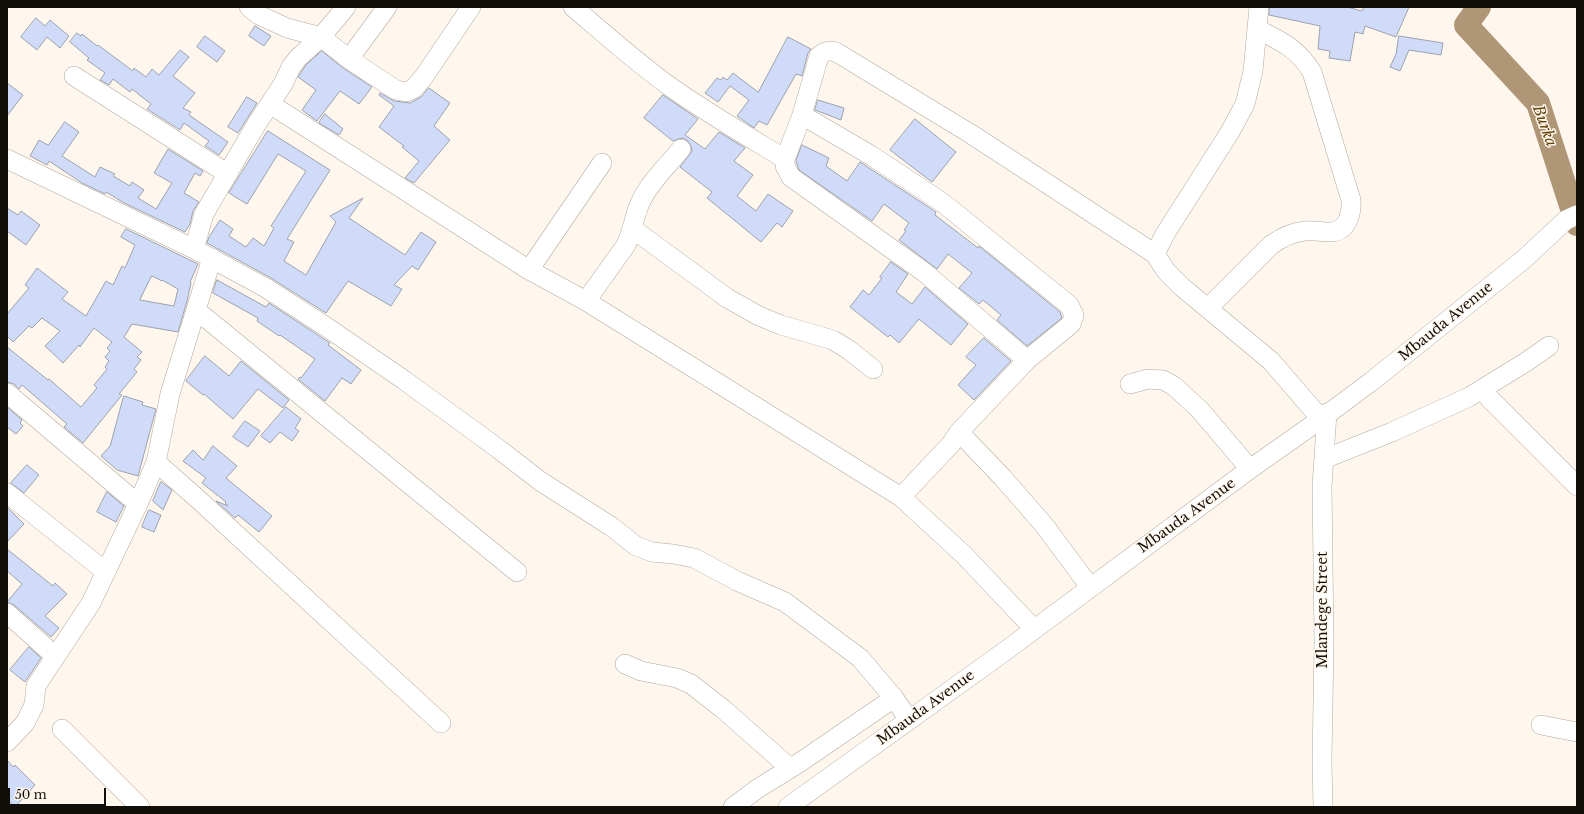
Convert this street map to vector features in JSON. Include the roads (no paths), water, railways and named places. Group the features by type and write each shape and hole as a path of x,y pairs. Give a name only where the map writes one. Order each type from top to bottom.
{"street":[{"path":"249,7 259,15 287,28 321,37 349,59 396,90 406,92 413,89 423,78 472,7"},
{"path":"194,249 204,214 291,67 298,58 321,37 346,7"},
{"path":"349,59 386,7"},
{"path":"573,7 635,60 671,87 702,109 786,159"},
{"path":"1155,254 1165,234 1230,132 1245,104 1253,71 1259,7"},
{"path":"1208,308 1271,245 1281,238 1292,233 1305,230 1337,231 1347,223 1352,210 1351,200 1312,72 1305,60 1296,51 1257,29"},
{"path":"1027,360 924,272 796,182 787,171 786,159 802,115 816,62 819,56 824,52 830,50 836,52 971,134 1155,254 1166,271 1182,287 1271,361 1324,416"},
{"path":"74,76 228,174"},
{"path":"270,104 529,270 586,301 901,497 964,555 1034,629"},
{"path":"802,115 872,156 943,203 1069,305 1074,315 1071,324 1027,360 959,432 951,444 901,497"},
{"path":"586,301 621,253 630,237 643,196 681,149"},
{"path":"7,159 194,249 266,288 328,328 500,450 540,481 612,527 636,546 652,552 694,558 737,581 785,602 860,658 894,698 909,720"},
{"path":"529,270 602,163"},
{"name":"Mbauda Avenue","path":"788,807 1372,381 1523,260 1566,220 1577,215"},
{"path":"633,228 737,304 781,325 833,340 849,350 873,369"},
{"path":"7,742 25,723 34,705 36,686 91,603 138,504 156,462 170,394 212,258"},
{"path":"196,310 517,572"},
{"path":"1324,459 1399,429 1469,397 1549,346"},
{"path":"1130,384 1148,379 1163,380 1174,386 1200,410 1250,469"},
{"path":"1482,389 1490,399 1577,486"},
{"path":"7,393 138,504"},
{"name":"Mlandege Street","path":"1323,807 1324,642 1322,486 1324,459 1324,416"},
{"path":"959,432 1004,478 1044,525 1090,587"},
{"path":"156,462 440,723"},
{"path":"7,492 106,572"},
{"path":"7,613 55,656"},
{"path":"625,664 641,671 677,678 691,684 723,709 790,768"},
{"path":"733,807 757,789 894,698"},
{"path":"1541,725 1577,732"},
{"path":"62,729 140,807"}],"waterway":[{"name":"Burka","path":"1479,7 1466,25 1538,103 1577,224"}]}
